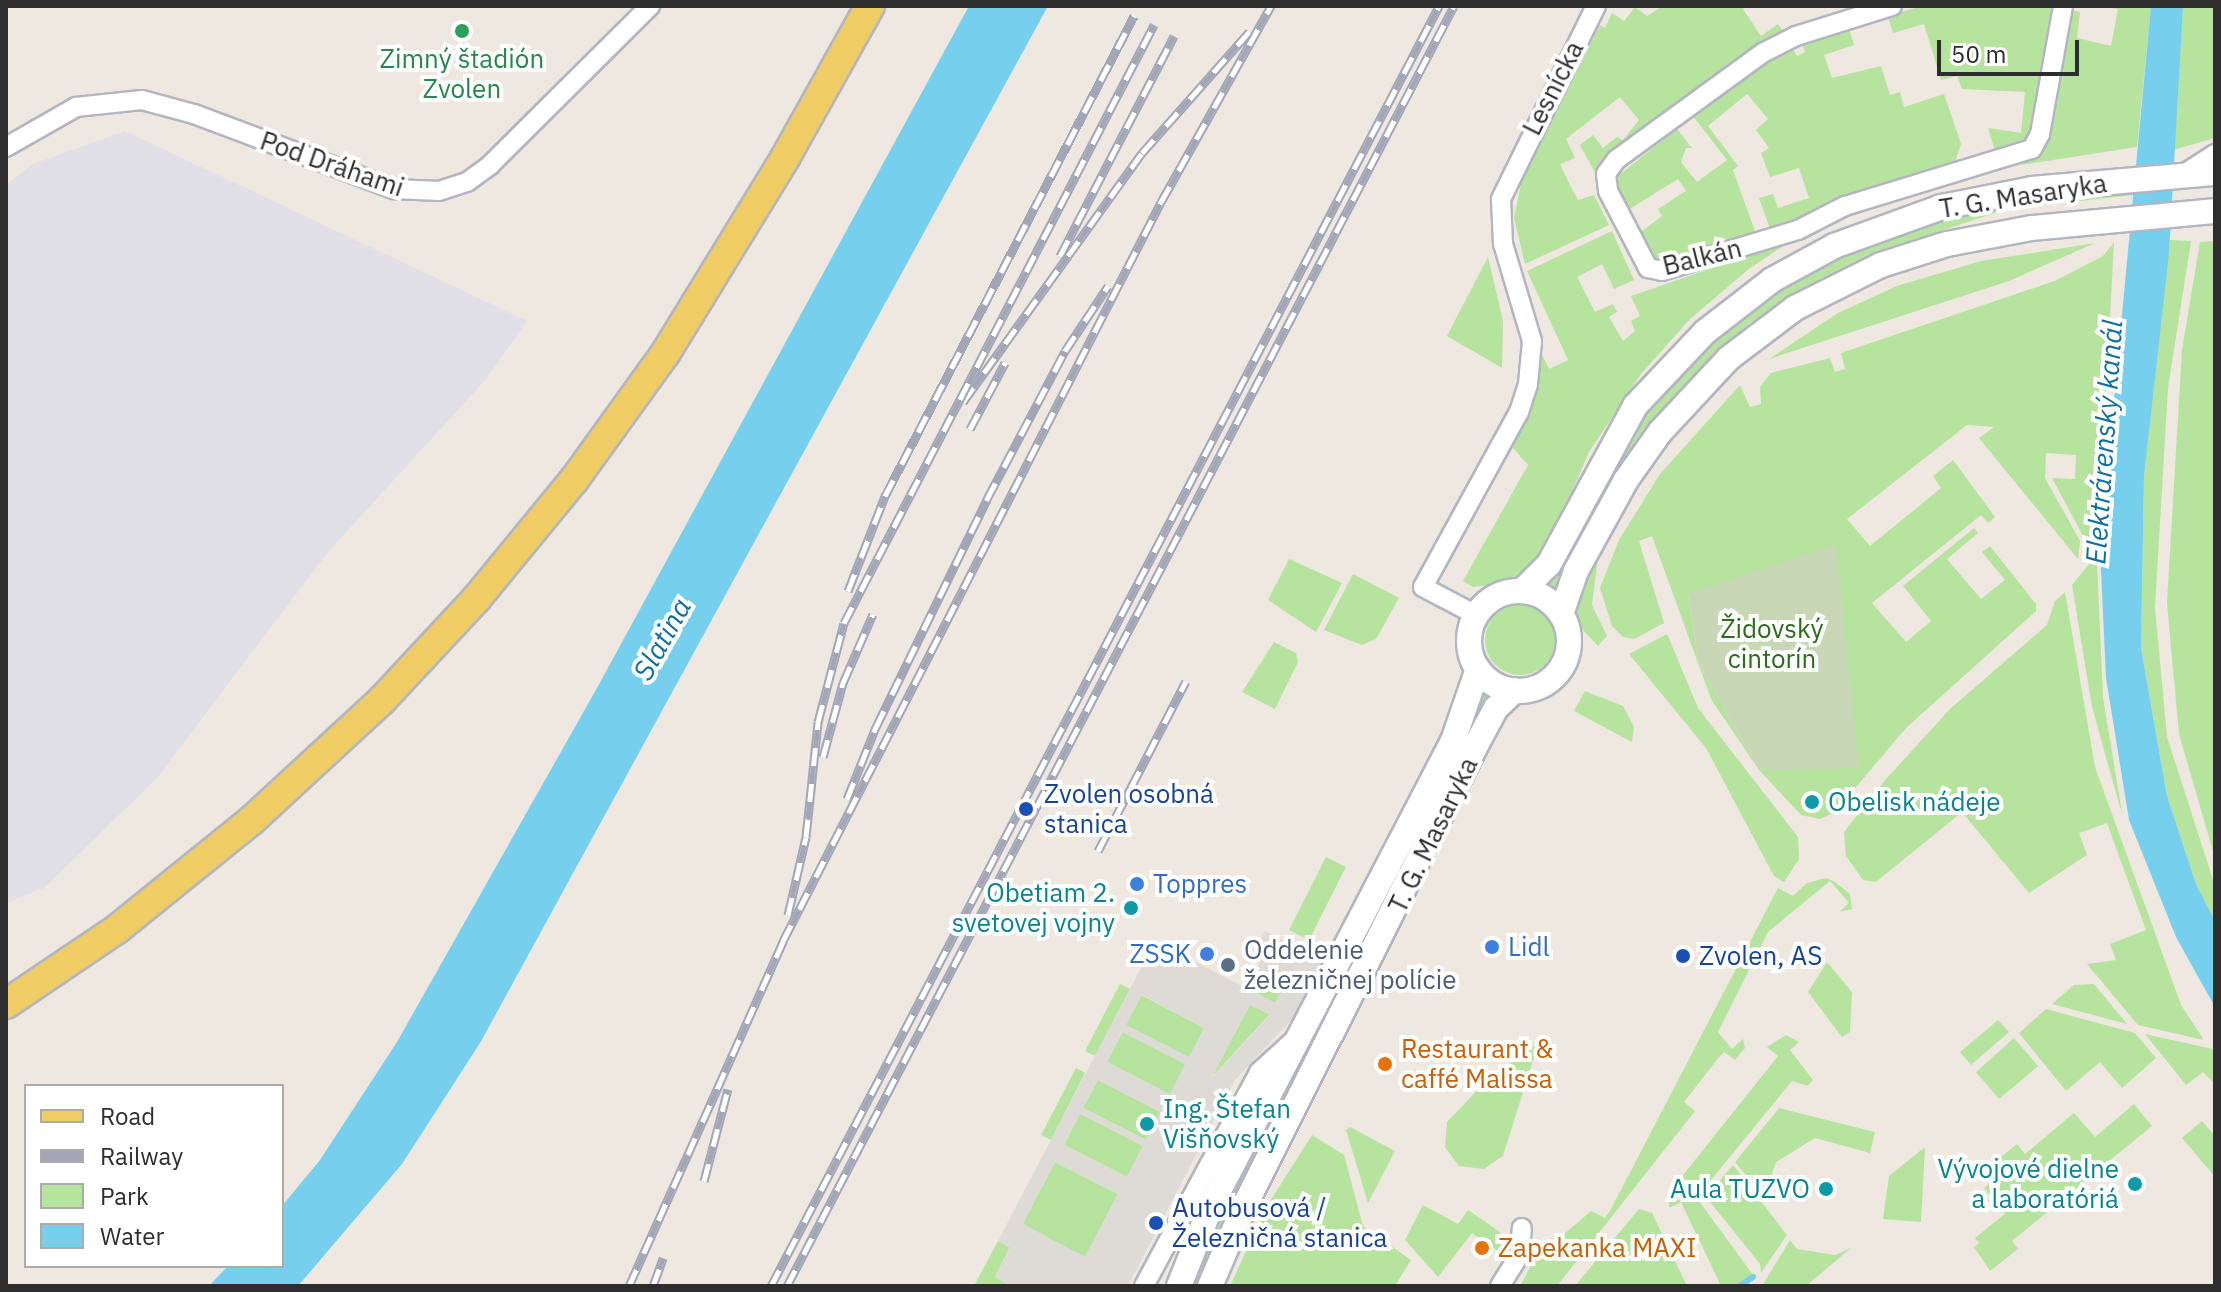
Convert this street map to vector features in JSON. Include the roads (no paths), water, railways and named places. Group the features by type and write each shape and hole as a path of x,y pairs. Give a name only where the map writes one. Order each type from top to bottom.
{"main road":[{"path":"6,1004 179,882 318,761 495,577 617,422 705,293 870,6"},
{"path":"6,983 58,970"}],"street":[{"name":"Pod Dráhami","path":"6,147 76,107 142,100 194,114 394,189 439,191 467,182 490,165 650,6"},
{"name":"Lesnícka","path":"1476,615 1423,587 1519,412 1528,384 1528,322 1501,228 1501,199 1512,170 1596,6"},
{"name":"Balkán","path":"1892,6 1796,36 1764,52 1616,160 1606,174 1608,191 1648,268 1667,269 1798,230 1845,206 2032,149 2040,134 2063,6"},
{"path":"2183,175 2215,154"},
{"name":"T. G. Masaryka","path":"1179,1286 1211,1206 1453,741 1478,669 1469,638 1476,615 1496,597 1522,591 1549,564 1635,406 1705,332 1772,280 1834,246 1942,207 2032,189 2215,173"},
{"name":"T. G. Masaryka","path":"1210,1286 1244,1207 1496,708 1515,690 1541,685 1561,666 1568,640 1561,614 1576,571 1635,468 1694,393 1766,328 1831,287 1913,253 2032,228 2215,211"},
{"path":"1522,591 1544,598 1561,614"},
{"path":"1478,669 1494,684 1515,690"},
{"name":"T. G. Masaryka","path":"1144,1286 1259,1072 1300,1035"},
{"path":"1500,1286 1520,1254 1522,1228"}],"water":[{"name":"Slatina","path":"969,6 1048,6 480,1043 402,1164 298,1286 209,1286 226,1268 284,1268 284,1204 320,1160 397,1042 597,688"},
{"path":"2151,6 2183,6 2169,253 2144,477 2141,648 2167,796 2196,884 2215,921 2215,1007 2176,937 2129,820 2106,678 2100,549"}],"waterway":[{"path":"1740,1286 1753,1277"}],"railway":[{"path":"629,1286 783,941 1161,202 1271,6"},
{"path":"771,1286 1439,6"},
{"path":"787,1286 1454,6"},
{"path":"848,591 885,496 1134,16"},
{"path":"788,915 806,837 818,722 844,623 1154,25"},
{"path":"963,402 1142,153 1249,32"},
{"path":"1060,256 1174,36"},
{"path":"847,799 876,727 987,499 1065,351 1108,286"},
{"path":"970,429 1005,363"},
{"path":"823,757 843,683 873,614"},
{"path":"1098,851 1186,681"},
{"path":"704,1181 728,1089"},
{"path":"653,1286 663,1258"}],"place":[{"name":"Zimný štadión Zvolen","path":"462,31"},
{"name":"Obelisk nádeje","path":"1812,802"},
{"name":"Zvolen osobná stanica","path":"1026,809"},
{"name":"Toppres","path":"1137,884"},
{"name":"Obetiam 2. svetovej vojny","path":"1131,908"},
{"name":"Lidl","path":"1492,947"},
{"name":"ZSSK","path":"1207,954"},
{"name":"Zvolen, AS","path":"1683,956"},
{"name":"Oddelenie železničnej polície","path":"1228,965"},
{"name":"Restaurant & caffé Malissa","path":"1385,1064"},
{"name":"Ing. Štefan Višňovský","path":"1147,1124"},
{"name":"Vývojové dielne a laboratóriá","path":"2135,1184"},
{"name":"Aula TUZVO","path":"1826,1189"},
{"name":"Autobusová / Železničná stanica","path":"1156,1223"},
{"name":"Zapekanka MAXI","path":"1482,1248"}],"water label":[{"name":"Elektrárenský kanál","path":"2104,442"}],"park label":[{"name":"Židovský cintorín","path":"1772,644"}]}
